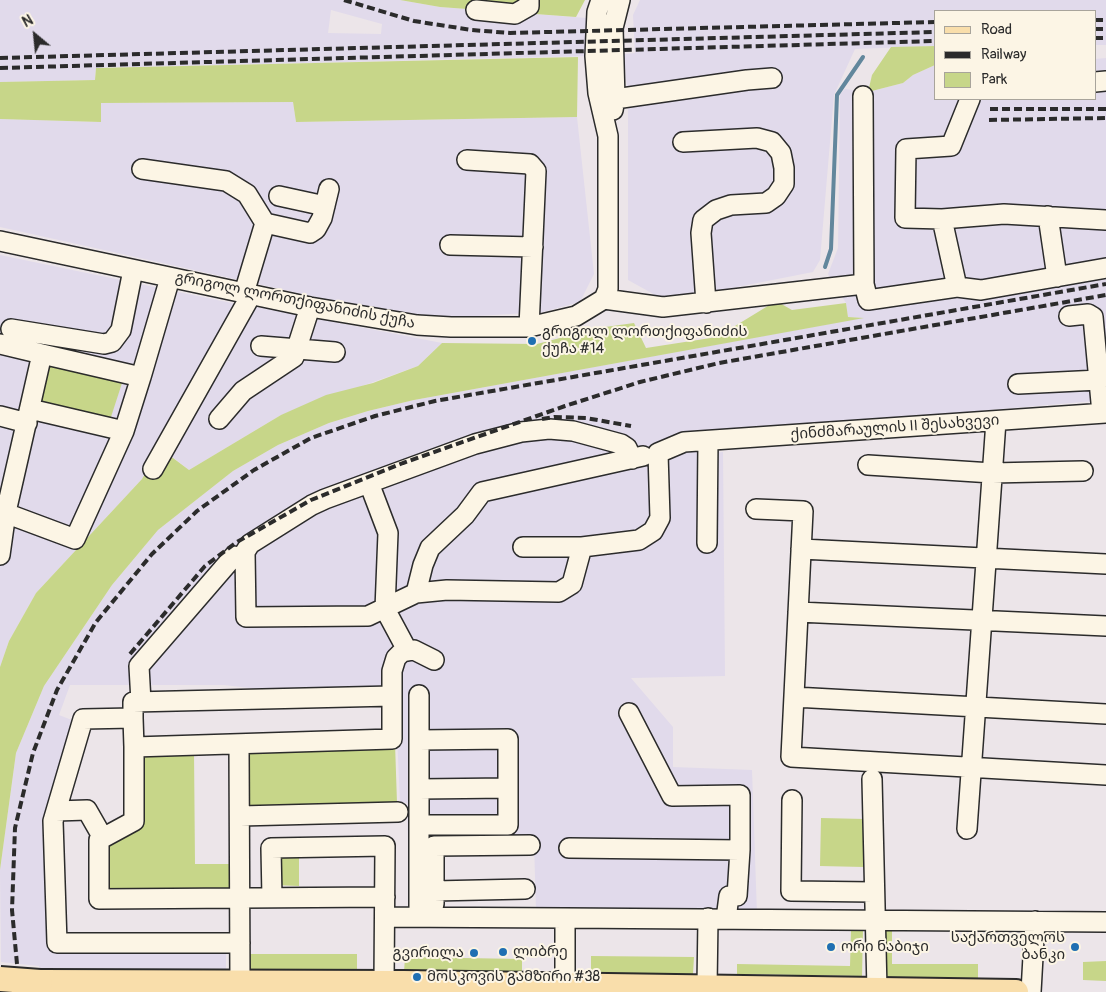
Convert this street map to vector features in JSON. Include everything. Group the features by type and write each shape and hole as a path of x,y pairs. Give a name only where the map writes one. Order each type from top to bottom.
{"main road":[{"path":"0,979 40,982 1016,992"}],"street":[{"path":"476,10 515,14 529,6 529,0"},
{"path":"601,0 597,12 595,56 598,93 608,136"},
{"path":"620,0 613,28 615,99 608,136 609,273 608,289 604,298 663,307 864,284"},
{"path":"615,99 772,78"},
{"path":"863,96 864,284 868,300 957,287 981,290 1106,268"},
{"path":"970,100 951,146 906,149 905,218 942,219 1004,214 1106,220"},
{"path":"683,142 757,138 772,142 781,153 784,168 784,184 776,196 766,203 731,205 716,210 703,220 701,233 706,303"},
{"path":"467,160 530,164 536,171 529,327"},
{"path":"142,169 226,181 247,194 264,223 248,294 153,469"},
{"path":"264,223 310,233 320,224 327,198 279,196"},
{"path":"1048,216 1057,276"},
{"path":"942,219 957,287"},
{"name":"გრიგოლ ლორთქიფანიძის ქუჩა","path":"0,241 310,307 417,325 529,327 576,316 604,298"},
{"path":"450,244 533,247"},
{"path":"5,336 104,344 112,342 118,337 121,330 133,270"},
{"path":"3,512 74,539 124,431 170,278"},
{"path":"219,419 243,391 294,358 310,307"},
{"path":"1069,316 1088,314 1093,317 1104,413"},
{"path":"5,336 42,354 141,377"},
{"path":"260,346 335,352"},
{"path":"0,555 3,512 42,354"},
{"path":"1018,384 1099,380"},
{"name":"ქინძმარაულის II შესახვევი","path":"658,453 684,442 1104,413"},
{"path":"0,416 28,416 124,431"},
{"path":"967,829 996,421"},
{"path":"582,547 572,584 560,592 447,590 416,593 368,616 249,618 245,613 245,552 250,544 312,504 475,444 521,432 549,429 572,431 621,444 627,448 632,459"},
{"path":"708,441 708,543"},
{"path":"416,593 430,548 465,516 482,492 658,453 660,518 653,531 638,540 582,547 523,547"},
{"path":"868,465 992,473 1083,471"},
{"path":"369,483 388,533 385,609 408,650"},
{"path":"756,509 804,511 791,757 1106,775"},
{"path":"801,549 1106,564"},
{"path":"234,556 139,666 134,747 134,821 99,840 99,899 385,897"},
{"path":"798,612 1106,626"},
{"path":"134,747 392,739 392,672 396,658 408,650 422,652 434,660"},
{"path":"419,695 419,825 426,917"},
{"path":"240,943 56,943 53,821 83,719 137,710 392,696"},
{"path":"794,697 1106,714"},
{"path":"629,713 672,796 740,795 740,850 737,896 729,896 717,919 707,988"},
{"path":"419,740 508,739 508,825 419,825"},
{"path":"239,744 240,983"},
{"path":"872,779 873,920 876,990"},
{"path":"419,789 508,788"},
{"path":"792,800 791,891 873,892"},
{"path":"56,811 86,810 103,838"},
{"path":"240,816 398,812"},
{"path":"272,898 271,848 385,846 385,917 403,986"},
{"path":"426,917 434,891 434,846 530,846"},
{"path":"569,848 740,850"},
{"path":"434,891 525,889"},
{"path":"385,917 1106,922"},
{"path":"565,918 565,986"},
{"path":"1031,992 1035,921"}],"shaded area":[{"path":"0,0 400,0 440,7 587,18 589,56 96,68 95,80 0,82","holes":["331,10 382,24 381,34 328,33"]},
{"path":"640,0 1106,0 1106,45 1096,45 1096,10 934,10 934,46 855,49 834,95 820,260 813,272 666,301 628,280 628,101 624,54 635,53 633,15"},
{"path":"1106,58 1106,400 687,436 705,453 723,452 725,676 631,678 673,727 673,767 752,770 757,914 536,911 534,842 408,842 407,803 400,802 395,691 292,693 224,685 70,685 59,715 77,722 50,817 49,940 226,946 226,980 40,976 39,966 1,962 0,870 16,753 44,686 112,585 158,530 233,471 278,445 329,423 368,411 414,400 861,318 848,317 846,303 828,274 838,248 840,94 845,89 868,92 903,83 913,75 934,65 934,100 1096,100 1096,59"},
{"path":"293,102 296,122 577,117 594,274 580,302 543,312 461,317 384,312 0,227 0,119 100,122 100,103"},
{"path":"0,255 241,305 142,479 36,593 9,641 0,667"},
{"path":"251,306 442,343 418,366 281,415 189,470 165,451"}],"green space":[{"path":"400,0 585,0 576,17 440,7"},
{"path":"934,46 934,65 913,75 903,83 868,92 872,75 891,47"},
{"path":"578,57 577,117 296,122 293,102 101,103 101,122 0,119 0,82 95,80 96,68"},
{"path":"776,301 792,310 846,303 848,317 864,318 414,400 368,411 329,423 278,445 233,471 158,530 112,585 44,686 16,753 0,870 0,667 9,641 36,593 142,479 214,354 165,452 189,470 281,415 326,395 373,383 418,366 442,343 537,344 598,328 634,323 646,348 717,337"},
{"path":"50,363 123,380 110,420 40,404"},
{"path":"395,743 397,803 247,808 245,748"},
{"path":"139,752 194,752 195,864 236,864 235,894 105,893 105,842 138,823"},
{"path":"821,818 865,819 864,867 820,866"},
{"path":"273,855 299,855 299,886 273,885"},
{"path":"882,929 892,930 892,964 978,964 978,978 882,978"},
{"path":"851,930 863,930 862,976 737,974 737,964 850,966"},
{"path":"249,954 357,954 357,971 249,971"},
{"path":"591,956 694,957 693,974 591,973"},
{"path":"405,957 522,959 522,974 404,972"},
{"path":"1106,961 1106,981 1083,980 1083,962"}],"waterway":[{"path":"825,267 831,249 837,95 863,57"}],"railway":[{"path":"344,0 414,21 472,30 510,33 934,22"},
{"path":"1096,20 1106,20"},
{"path":"1096,29 1106,29"},
{"path":"0,58 934,32"},
{"path":"1096,38 1106,38"},
{"path":"0,68 934,41"},
{"path":"990,109 1106,109"},
{"path":"989,120 1106,118"},
{"path":"17,964 12,910 15,828 33,753 57,690 96,622 152,554 197,511 254,470 311,438 375,416 435,401 1106,284"},
{"path":"130,654 205,566 237,542 311,500 403,463 565,406 640,382 719,363 1106,295"},
{"path":"542,419 554,417 586,418 631,426"}],"place":[{"name":"გრიგოლ ლორთქიფანიძის ქუჩა #14","path":"532,341"},
{"name":"ორი ნაბიჯი","path":"831,947"},
{"name":"საქართველოს ბანკი","path":"1075,947"},
{"name":"ლიბრე","path":"503,952"},
{"name":"გვირილა","path":"474,953"},
{"name":"მოსკოვის გამზირი #38","path":"417,977"}]}
